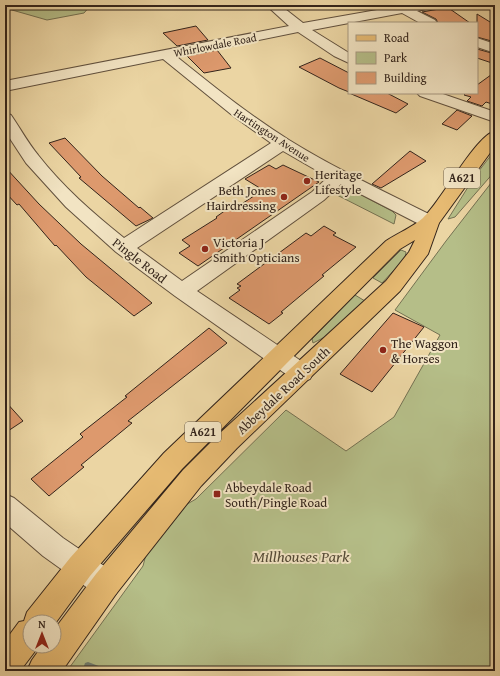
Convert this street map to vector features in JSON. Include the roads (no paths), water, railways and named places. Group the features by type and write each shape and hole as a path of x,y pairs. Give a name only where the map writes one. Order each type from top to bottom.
{"main road":[{"name":"Abbeydale Road South","path":"43,671 106,584 192,478 228,441 302,373 397,281 418,254 430,222 495,136"},
{"name":"Abbeydale Road South","path":"44,614 80,567 173,461 393,245 430,222"},
{"path":"5,666 22,644"}],"street":[{"path":"272,5 300,28 329,48 348,58"},
{"name":"Whirlowdale Road","path":"5,86 399,7 426,5"},
{"path":"399,7 428,22"},
{"path":"478,42 495,49"},
{"name":"Hartington Avenue","path":"166,54 225,104 282,144 339,176 430,222"},
{"path":"428,94 495,117"},
{"name":"Pingle Road","path":"5,118 32,158 67,197 123,248 182,291 302,373"},
{"path":"123,248 282,144"},
{"path":"182,291 318,196 339,176"},
{"path":"5,506 52,547 106,584"}],"waterway":[{"path":"88,666 101,671"}],"place":[{"name":"Heritage Lifestyle","path":"307,181"},
{"name":"Beth Jones Hairdressing","path":"284,197"},
{"name":"Victoria J Smith Opticians","path":"205,249"},
{"name":"The Waggon & Horses","path":"383,350"},
{"name":"Abbeydale Road South/Pingle Road","path":"217,494"}],"park label":[{"name":"Millhouses Park","path":"301,556"}]}
